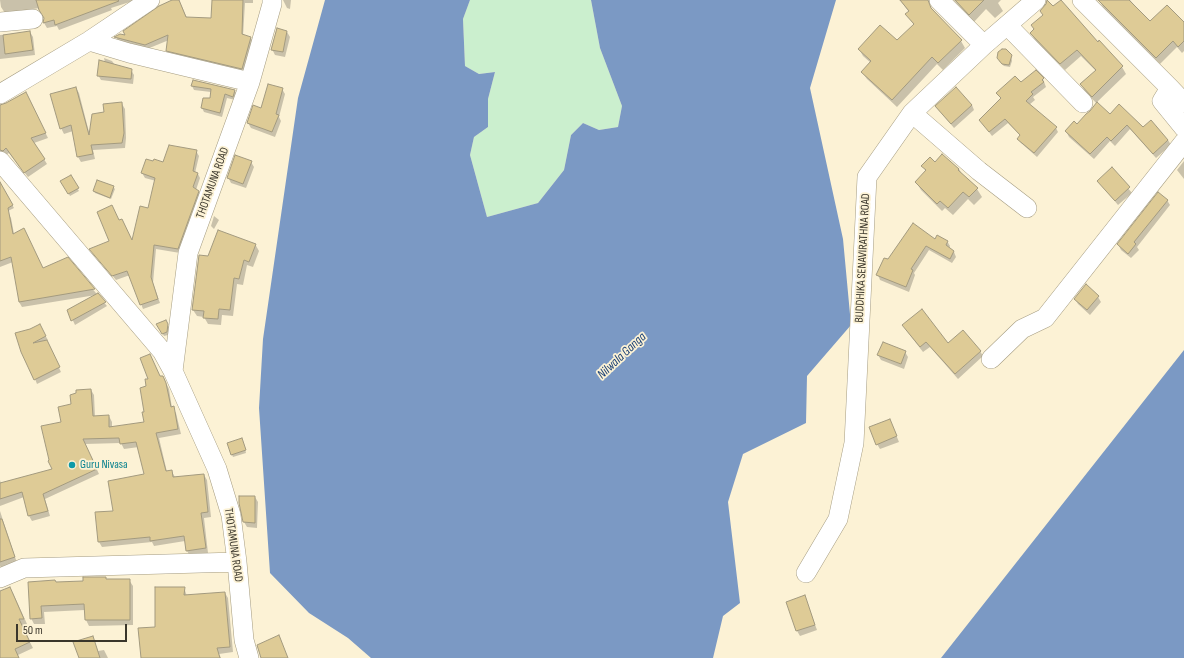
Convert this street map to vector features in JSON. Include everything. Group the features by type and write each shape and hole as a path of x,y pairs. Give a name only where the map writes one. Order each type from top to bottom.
{"street":[{"path":"0,94 90,41 150,0"},
{"name":"THOTAMUNA ROAD","path":"173,371 188,253 250,82 272,0"},
{"path":"939,0 984,45"},
{"name":"BUDDHIKA SENAVIRATHNA ROAD","path":"806,573 838,519 854,442 867,177 912,113 984,45 1036,0"},
{"path":"1082,0 1184,103"},
{"path":"0,22 34,20"},
{"path":"1007,25 1084,104"},
{"path":"90,41 129,53 250,82"},
{"path":"1170,88 1162,101 1184,128"},
{"path":"912,113 979,171 1027,208"},
{"path":"991,359 1022,329 1045,318 1184,142"},
{"name":"THOTAMUNA ROAD","path":"0,161 162,351 173,371 217,470 231,515 244,640 249,658"},
{"path":"0,578 24,568 237,562"}],"green space":[{"path":"470,0 591,0 600,48 622,106 618,127 599,130 583,123 571,135 564,170 538,203 487,217 470,155 474,137 488,127 488,99 495,72 479,74 465,66 463,19"}],"water":[{"name":"Nilwala Ganga","path":"325,0 470,0 463,19 465,66 479,74 495,72 488,99 488,127 474,137 470,155 487,217 538,203 564,170 571,135 583,123 599,130 618,127 622,106 600,48 591,0 836,0 810,88 843,239 851,325 807,376 806,423 743,454 728,502 740,603 723,616 713,658 371,658 348,638 309,613 270,573 259,408 263,339 298,98"},
{"path":"1184,350 1184,658 941,658"}],"building":[{"path":"36,0 119,1 55,25 54,20 43,23 44,18 39,10"},
{"path":"172,0 179,0 186,17 211,18 212,0 243,0 242,34 251,37 242,69 166,51 168,35 145,45 114,37 120,34 125,35 123,31 159,6"},
{"path":"900,0 928,0 931,8 962,40 938,63 932,57 892,100 861,72 871,61 858,49 880,25 897,40 914,24 905,14 909,11"},
{"path":"955,0 984,0 969,15"},
{"path":"1047,0 1053,6 1061,0 1098,42 1099,40 1123,66 1092,97 1080,84 1096,70 1077,50 1060,64 1030,33 1034,29 1031,25 1043,15 1040,11 1046,4"},
{"path":"1098,0 1129,0 1150,21 1167,5 1184,22 1184,41 1178,47 1173,41 1156,58"},
{"path":"277,28 287,31 283,52 271,50"},
{"path":"30,31 33,50 5,54 3,35"},
{"path":"1002,49 1006,49 1012,55 1009,65 1002,64 997,58 998,52"},
{"path":"99,60 132,69 131,79 97,76"},
{"path":"1036,70 1044,78 1042,80 1044,82 1031,92 1033,94 1026,101 1057,127 1034,153 1017,139 1020,135 1005,119 989,132 979,120 1001,98 996,93 1015,76 1021,82"},
{"path":"193,80 235,90 233,97 225,94 220,113 201,108 203,98 210,98 211,89 191,86"},
{"path":"268,84 283,88 276,114 279,115 272,132 247,123 253,105 261,108"},
{"path":"76,87 89,135 92,114 104,112 103,104 122,102 124,133 122,143 91,145 93,154 77,157 71,125 60,129 50,94"},
{"path":"956,87 972,105 951,124 935,106"},
{"path":"26,92 46,133 31,138 45,159 24,173 6,148 3,151 0,150 0,105"},
{"path":"1097,102 1110,114 1119,104 1143,127 1151,120 1168,140 1153,154 1127,125 1111,141 1107,137 1090,154 1065,131 1074,121 1077,124"},
{"path":"169,145 197,150 193,171 198,173 193,187 199,191 178,249 154,245 151,277 158,299 140,305 127,271 112,276 89,249 109,241 97,212 112,205 119,220 122,219 132,240 140,206 148,208 155,178 141,173 146,159 153,161 154,159 163,162"},
{"path":"942,154 978,188 969,197 963,192 948,208 940,201 937,204 915,182 926,170 921,166 930,157 935,162"},
{"path":"235,155 252,161 243,184 227,178"},
{"path":"1112,167 1130,187 1115,201 1097,181"},
{"path":"71,175 79,188 68,194 60,181"},
{"path":"97,180 114,186 110,198 93,191"},
{"path":"0,182 13,205 8,208 13,234 24,228 43,268 68,257 95,289 19,302 11,257 0,261"},
{"path":"1158,192 1168,200 1134,242 1136,244 1128,254 1117,244"},
{"path":"913,223 935,239 937,235 948,241 946,245 954,251 950,259 926,246 911,269 913,270 906,287 876,275 884,258 888,259"},
{"path":"218,230 256,244 249,262 244,260 239,279 234,278 230,310 219,309 218,319 203,318 204,311 192,310 199,255 208,256"},
{"path":"1086,284 1099,296 1087,310 1074,299"},
{"path":"98,293 106,302 71,321 67,310"},
{"path":"922,309 948,343 963,330 981,351 955,374 926,342 920,347 902,325"},
{"path":"166,320 168,324 167,332 162,334 156,324"},
{"path":"40,324 46,336 33,343 47,340 60,367 34,380 21,352 15,333 30,329"},
{"path":"883,342 906,351 901,364 877,355"},
{"path":"150,354 160,376 163,376 166,383 171,407 174,406 178,429 156,433 166,471 172,470 173,477 204,474 208,512 201,513 206,548 186,551 184,536 150,541 150,537 98,542 95,512 113,511 108,481 144,474 136,442 120,444 119,438 83,439 97,469 43,494 48,511 28,516 22,492 0,499 0,483 52,469 48,461 41,426 61,422 58,407 71,404 70,395 76,393 76,390 91,389 93,416 109,415 109,427 144,422 140,388 146,386 145,379 148,379 140,358"},
{"path":"890,419 897,436 876,445 869,427"},
{"path":"242,438 246,450 231,455 227,443"},
{"path":"239,496 255,496 255,523 243,522"},
{"path":"0,519 2,519 15,557 0,562"},
{"path":"83,577 130,579 130,620 85,620 84,604 41,606 42,618 30,619 28,582 55,580 56,582 83,581"},
{"path":"10,587 24,619 19,619 30,642 15,649 19,658 0,658 0,591"},
{"path":"155,587 185,587 184,595 225,592 230,647 217,648 220,658 141,658 138,628 155,627"},
{"path":"805,595 815,625 796,631 786,602"},
{"path":"279,635 288,658 261,658 257,645"},
{"path":"93,636 100,658 79,658 73,642"}],"place":[{"name":"Guru Nivasa","path":"72,465"}]}
